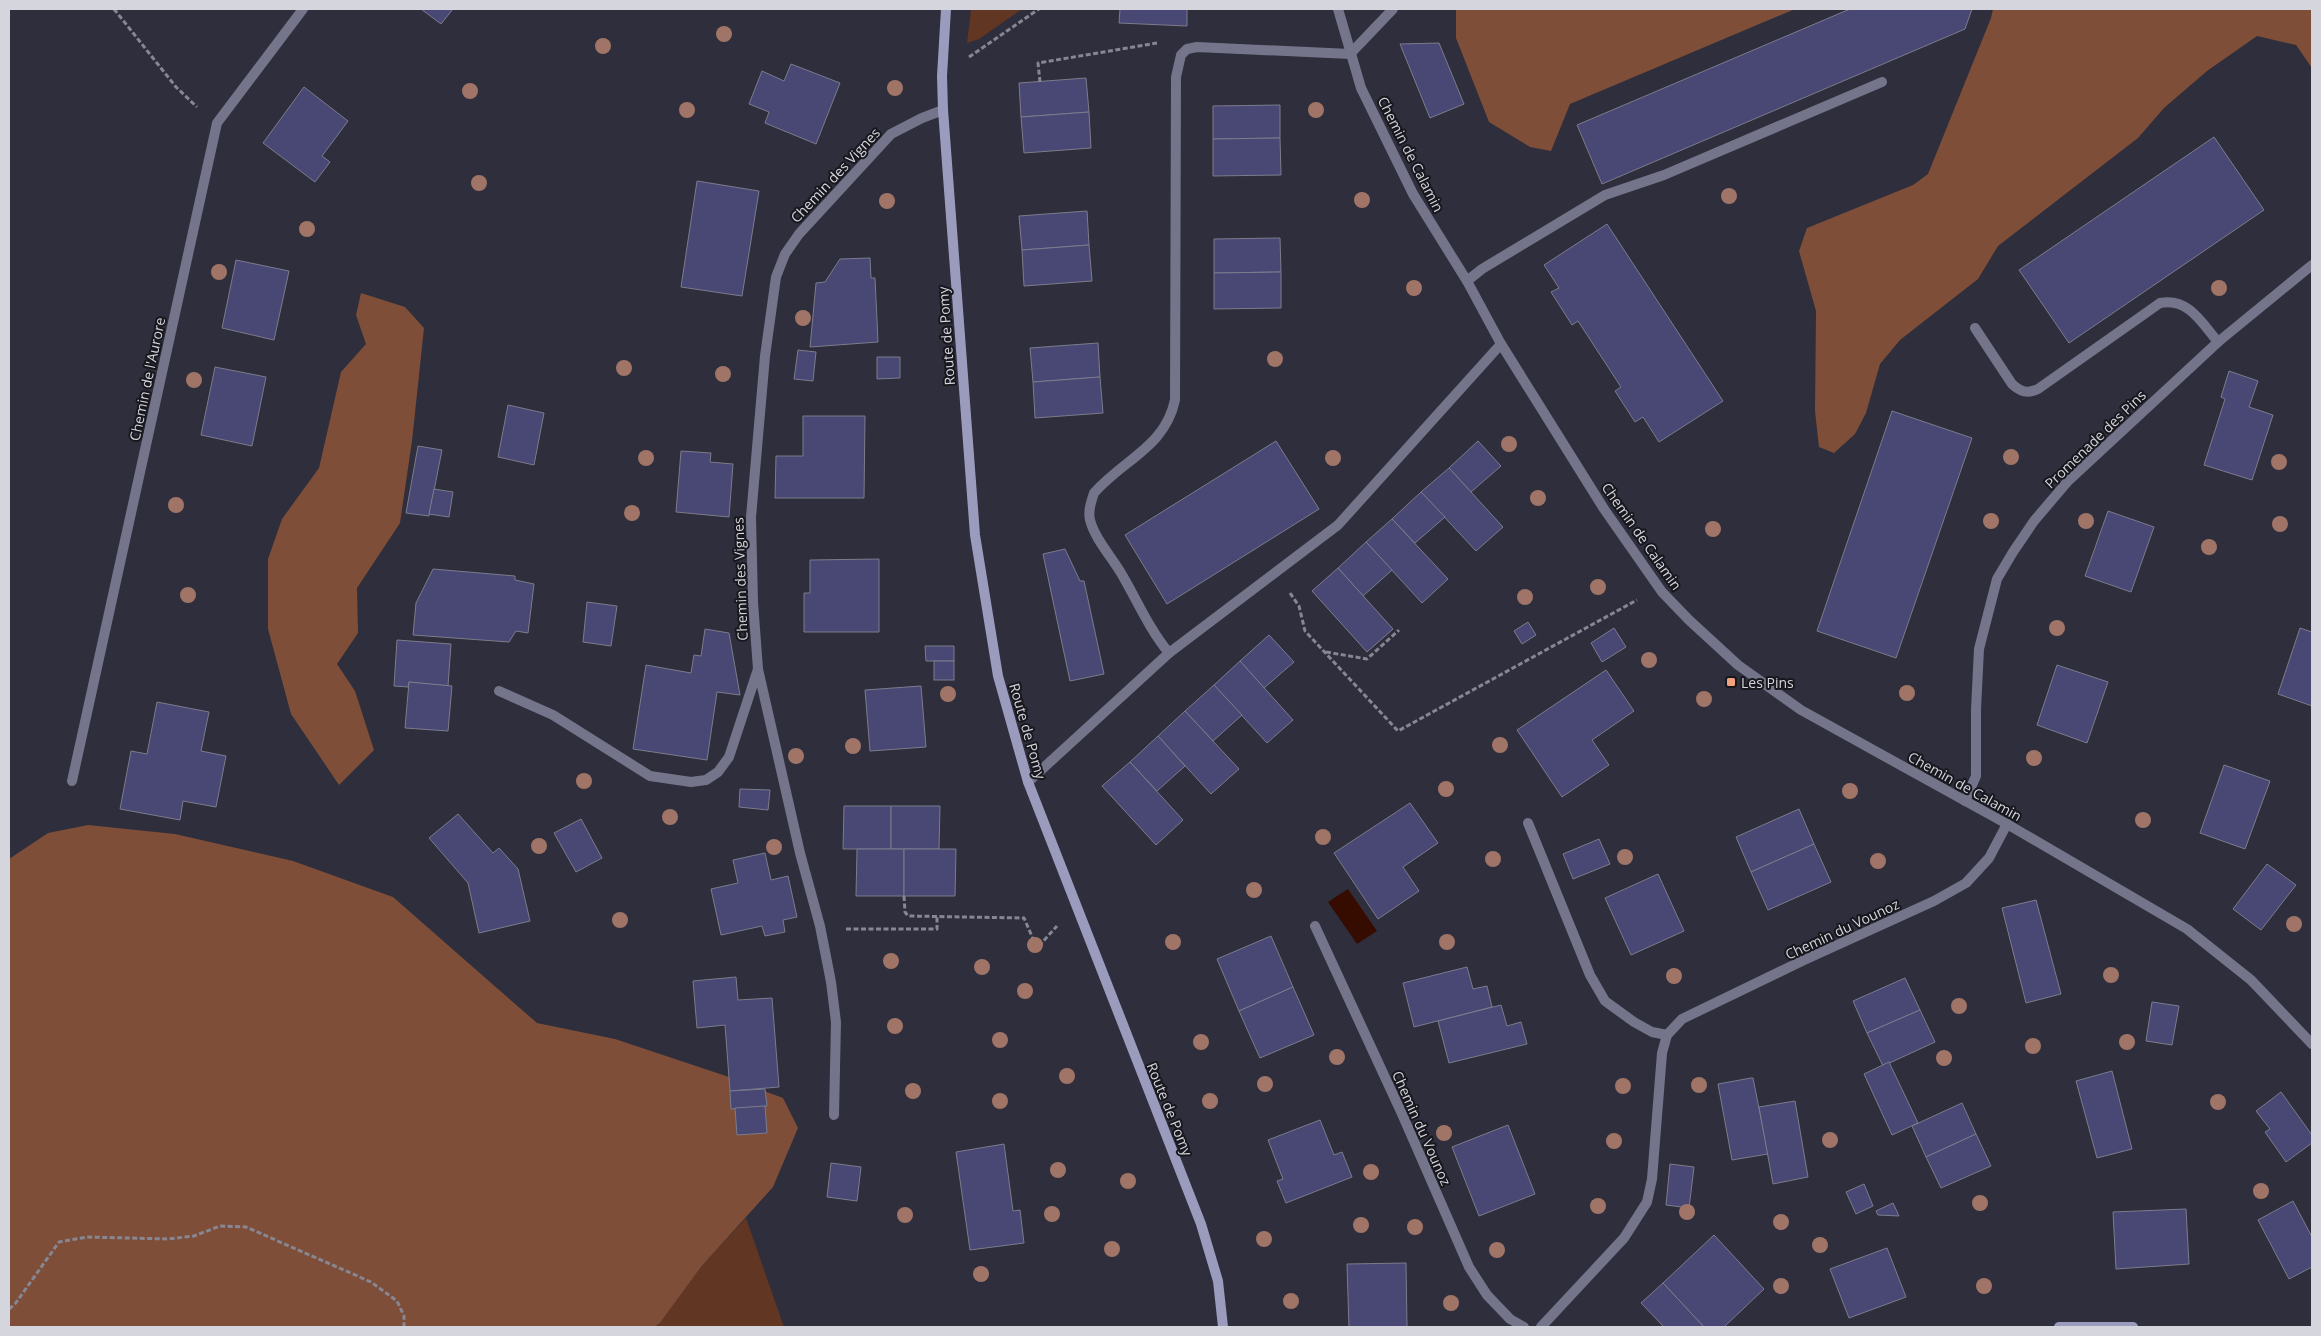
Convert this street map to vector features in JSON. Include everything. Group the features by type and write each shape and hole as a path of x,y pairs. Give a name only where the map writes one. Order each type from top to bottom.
{"main road":[{"name":"Route de Pomy","path":"946,9 942,76 943,110 975,535 998,676 1028,782 1200,1224 1218,1281 1223,1327"},
{"path":"2059,1327 2133,1327"}],"street":[{"name":"Chemin de l'Aurore","path":"72,781 217,123 303,9"},
{"name":"Chemin de Calamin","path":"1338,9 1361,88 1413,194 1467,281 1501,344 1604,509 1662,592 1738,665 1801,710 2007,824 2187,929 2251,980 2312,1044"},
{"path":"1169,653 1156,638 1121,574 1094,532 1089,518 1094,493 1165,429 1172,414 1175,400 1176,77 1181,55 1187,49 1197,47 1350,54 1393,9"},
{"path":"1467,281 1482,269 1605,195 1664,175 1882,82"},
{"name":"Chemin des Vignes","path":"834,1115 836,1022 831,982 820,926 800,853 758,669 753,602 751,517 765,356 776,277 785,254 799,234 891,134 922,118 943,110"},
{"name":"Promenade des Pins","path":"1965,801 1976,776 1976,710 1980,650 1997,580 2034,521 2068,481 2218,342 2312,265"},
{"path":"1975,328 2012,384 2020,391 2030,393 2046,384 2160,303 2169,301 2187,307 2218,342"},
{"path":"1028,782 1169,653 1338,526 1501,344"},
{"path":"499,691 553,716 650,776 691,782 706,780 718,772 729,757 758,669"},
{"path":"1528,823 1590,975 1605,1001 1634,1022 1652,1032 1667,1035 1662,1054 1652,1179 1647,1202 1624,1238 1541,1327"},
{"name":"Chemin du Vounoz","path":"1667,1035 1682,1020 1802,961 1934,901 1966,883 1990,858 2007,824"},
{"name":"Chemin du Vounoz","path":"1315,926 1402,1114 1468,1267 1487,1295 1510,1319 1524,1327"}],"path":[{"path":"114,9 176,87 217,123"},
{"path":"942,76 1039,9"},
{"path":"1040,82 1038,63 1164,42 1187,49"},
{"path":"1286,587 1299,606 1305,631 1398,731 1642,598"},
{"path":"1325,652 1367,659 1399,630"},
{"path":"904,896 908,916 1024,918 1038,948 1075,905"},
{"path":"840,929 937,930 937,916"},
{"path":"9,1309 15,1304 59,1242 87,1237 168,1240 194,1236 220,1226 246,1227 370,1282 397,1301 404,1316 404,1327"}],"shaded area":[{"path":"971,9 1022,9 979,39 967,43"},
{"path":"1456,9 1795,9 1570,104 1551,151 1530,147 1489,122 1456,38"},
{"path":"1993,9 2312,9 2312,68 2296,45 2257,36 2207,71 2164,108 2138,138 1998,246 1978,279 1900,340 1880,364 1866,413 1855,434 1834,453 1819,447 1815,411 1816,311 1799,251 1807,228 1913,185 1928,174"},
{"path":"361,293 405,307 424,328 412,441 400,523 357,588 358,633 337,664 355,691 374,750 339,785 291,714 268,629 268,559 282,519 319,468 341,372 366,344 356,315"},
{"path":"88,825 175,834 293,861 393,897 537,1023 615,1039 729,1077 730,1091 759,1089 783,1098 798,1128 773,1187 701,1267 660,1323 654,1327 9,1327 9,859 48,833"},
{"path":"1348,889 1377,931 1357,944 1328,902"},
{"path":"746,1218 784,1327 654,1327 660,1323 701,1267"}],"building":[{"path":"421,9 453,9 441,24"},
{"path":"1120,9 1187,9 1187,26 1119,23"},
{"path":"1850,9 1972,9 1965,29 1602,184 1577,125"},
{"path":"1439,43 1464,104 1430,118 1400,44"},
{"path":"791,64 840,83 816,144 765,123 769,112 749,104 762,71 784,81"},
{"path":"1086,78 1089,112 1021,117 1019,83"},
{"path":"304,87 348,121 322,156 330,162 315,182 263,143"},
{"path":"1280,105 1280,138 1213,139 1213,106"},
{"path":"1089,112 1091,148 1024,153 1021,117"},
{"path":"2214,137 2264,210 2069,343 2019,270"},
{"path":"1280,138 1281,175 1213,176 1213,139"},
{"path":"697,181 759,191 742,296 681,287"},
{"path":"1087,211 1089,245 1022,250 1019,216"},
{"path":"1607,224 1723,401 1659,442 1643,417 1635,422 1615,391 1621,387 1578,321 1572,325 1551,292 1559,288 1544,265"},
{"path":"1280,238 1281,272 1214,273 1214,239"},
{"path":"1089,245 1092,281 1024,286 1022,250"},
{"path":"870,258 871,278 875,278 878,342 810,347 816,283 825,282 840,259"},
{"path":"236,260 289,271 274,340 222,328"},
{"path":"1281,272 1281,308 1214,309 1214,273"},
{"path":"1098,343 1100,377 1033,382 1030,348"},
{"path":"798,350 816,352 813,381 794,379"},
{"path":"877,357 900,357 900,378 877,379"},
{"path":"215,367 266,377 252,446 201,435"},
{"path":"2229,371 2258,381 2249,407 2273,415 2252,480 2204,465 2225,399 2221,397"},
{"path":"1100,377 1103,413 1035,418 1033,382"},
{"path":"508,405 544,413 534,465 498,457"},
{"path":"1892,411 1972,438 1896,658 1817,631"},
{"path":"803,416 865,416 864,498 775,498 776,456 803,456"},
{"path":"1276,441 1319,509 1167,604 1125,535"},
{"path":"1478,441 1501,466 1471,492 1449,468"},
{"path":"418,446 442,450 429,516 406,513"},
{"path":"681,451 711,453 710,462 733,464 729,517 676,512"},
{"path":"1449,468 1503,527 1476,551 1421,492"},
{"path":"434,489 453,492 449,517 429,514"},
{"path":"1421,492 1445,517 1415,543 1392,519"},
{"path":"2108,511 2154,527 2131,592 2085,576"},
{"path":"1392,519 1448,579 1422,603 1366,542"},
{"path":"1366,542 1392,570 1363,596 1338,568"},
{"path":"1065,549 1080,581 1084,581 1104,674 1070,681 1043,554"},
{"path":"879,559 879,632 804,632 804,593 810,593 810,560"},
{"path":"1338,568 1393,629 1367,652 1312,591"},
{"path":"433,569 515,576 515,580 534,584 528,633 516,631 509,642 413,635 416,603"},
{"path":"587,602 617,606 611,646 583,642"},
{"path":"1528,622 1536,635 1522,644 1514,631"},
{"path":"1614,628 1626,647 1602,662 1591,643"},
{"path":"2300,628 2312,632 2312,706 2278,694"},
{"path":"705,629 729,633 740,695 717,692 707,760 633,749 646,665 691,673 694,655 701,656"},
{"path":"1269,635 1294,662 1264,688 1240,661"},
{"path":"397,640 451,644 448,686 409,682 408,687 394,686"},
{"path":"925,646 954,646 954,661 926,661"},
{"path":"934,661 954,661 954,680 934,680"},
{"path":"1240,661 1293,720 1267,743 1214,685"},
{"path":"2057,665 2108,682 2087,743 2037,725"},
{"path":"1606,670 1634,711 1592,740 1609,765 1562,797 1517,730"},
{"path":"409,682 452,686 448,731 405,728"},
{"path":"1214,685 1242,715 1213,741 1185,711"},
{"path":"921,686 926,747 870,751 865,690"},
{"path":"157,702 209,712 201,751 226,756 216,807 183,801 180,820 120,809 131,751 147,754"},
{"path":"1185,711 1239,769 1211,794 1158,736"},
{"path":"1158,736 1185,766 1157,791 1130,762"},
{"path":"1130,762 1183,820 1156,845 1102,786"},
{"path":"2224,765 2270,781 2245,849 2200,833"},
{"path":"740,789 770,790 768,810 739,807"},
{"path":"1410,803 1438,843 1403,867 1419,891 1378,919 1334,853"},
{"path":"844,806 891,806 891,849 843,849"},
{"path":"891,806 940,806 939,849 891,849"},
{"path":"1799,809 1814,844 1751,872 1736,837"},
{"path":"458,814 493,853 499,848 518,869 530,921 479,933 468,883 429,838"},
{"path":"581,819 602,858 576,872 554,833"},
{"path":"1599,839 1610,864 1573,879 1563,854"},
{"path":"1814,844 1831,882 1768,910 1751,872"},
{"path":"857,849 904,849 904,896 856,896"},
{"path":"904,849 956,849 955,896 904,896"},
{"path":"765,853 771,880 788,876 797,917 783,920 785,932 765,936 762,926 721,935 711,889 738,883 733,860"},
{"path":"2267,864 2296,885 2261,930 2233,909"},
{"path":"1658,874 1684,931 1631,955 1605,898"},
{"path":"2036,900 2061,994 2026,1003 2002,908"},
{"path":"1271,936 1293,987 1239,1011 1217,959"},
{"path":"1467,967 1473,989 1487,986 1492,1007 1414,1027 1403,983"},
{"path":"736,977 738,1000 772,998 779,1087 730,1091 725,1025 697,1028 693,981"},
{"path":"1905,978 1920,1010 1867,1033 1853,1001"},
{"path":"1293,987 1314,1035 1260,1058 1239,1011"},
{"path":"2152,1002 2179,1006 2172,1045 2146,1041"},
{"path":"1501,1005 1507,1026 1521,1022 1527,1044 1449,1063 1438,1021"},
{"path":"1920,1010 1935,1042 1883,1066 1867,1033"},
{"path":"1889,1062 1918,1123 1892,1135 1864,1074"},
{"path":"2112,1071 2132,1149 2097,1158 2076,1081"},
{"path":"1753,1078 1768,1154 1732,1160 1718,1084"},
{"path":"765,1089 767,1106 731,1109 730,1091"},
{"path":"2281,1092 2312,1135 2312,1143 2286,1162 2265,1132 2270,1129 2256,1111"},
{"path":"1795,1101 1808,1177 1773,1184 1759,1107"},
{"path":"1962,1103 1976,1134 1926,1157 1912,1126"},
{"path":"765,1106 767,1133 737,1135 735,1108"},
{"path":"1320,1120 1334,1155 1342,1152 1352,1177 1286,1203 1277,1181 1283,1179 1268,1140"},
{"path":"1508,1125 1535,1194 1479,1216 1452,1147"},
{"path":"1976,1134 1991,1166 1941,1188 1926,1157"},
{"path":"1004,1144 1013,1211 1020,1210 1024,1243 970,1250 956,1152"},
{"path":"831,1163 861,1167 857,1201 827,1197"},
{"path":"1670,1164 1694,1167 1689,1208 1666,1205"},
{"path":"1864,1184 1873,1206 1856,1214 1846,1192"},
{"path":"2293,1201 2312,1237 2312,1267 2289,1279 2258,1220"},
{"path":"1893,1203 1899,1216 1878,1215 1876,1211"},
{"path":"2186,1209 2189,1264 2116,1269 2113,1212"},
{"path":"1714,1235 1764,1289 1724,1327 1704,1327 1663,1283"},
{"path":"1887,1248 1906,1297 1849,1318 1830,1269"},
{"path":"1406,1263 1407,1327 1349,1327 1347,1264"},
{"path":"1663,1283 1704,1327 1664,1327 1641,1303"}],"place":[{"name":"Les Pins","path":"1731,682"}]}
